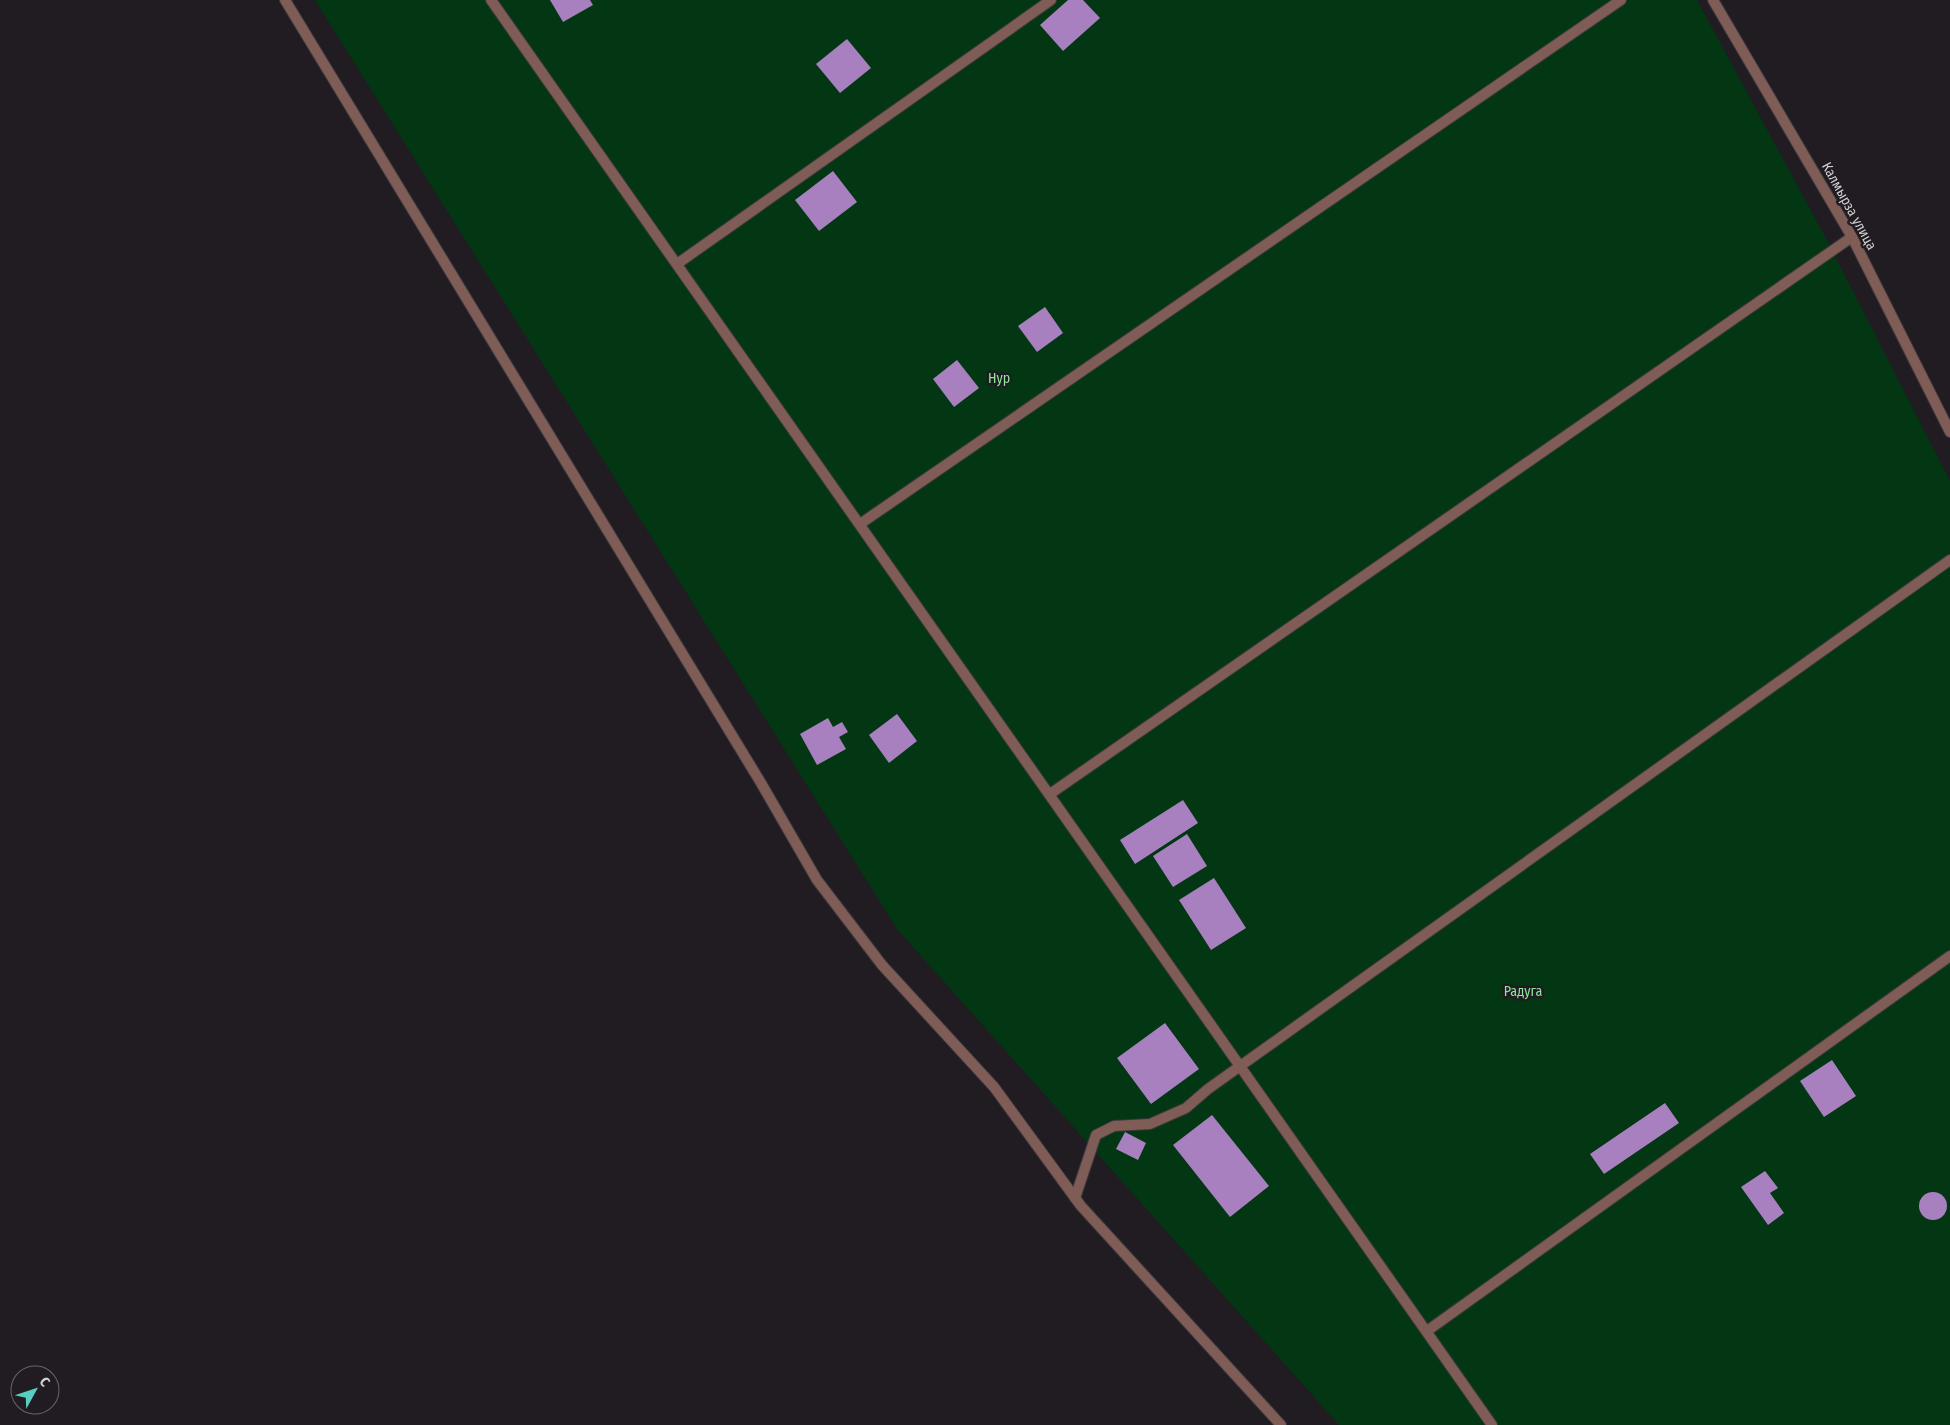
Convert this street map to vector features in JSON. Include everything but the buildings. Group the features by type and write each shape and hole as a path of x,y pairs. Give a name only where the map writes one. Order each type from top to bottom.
{"street":[{"path":"285,0 756,775 817,880 882,965 994,1087 1076,1198 1281,1425"},
{"path":"491,0 1492,1425"},
{"path":"677,264 1051,0"},
{"path":"860,524 1621,0"},
{"name":"Калмырза улица","path":"1713,0 1852,237 1950,432"},
{"path":"1050,794 1852,237"},
{"path":"1076,1198 1096,1135 1114,1126 1150,1124 1186,1108 1208,1090 1950,560"},
{"path":"1427,1331 1950,956"}],"green space":[{"path":"315,0 1697,0 1823,233 1950,481 1950,1425 1339,1425 897,929"}],"park label":[{"name":"Нур","path":"999,378"},
{"name":"Радуга","path":"1523,991"}]}
